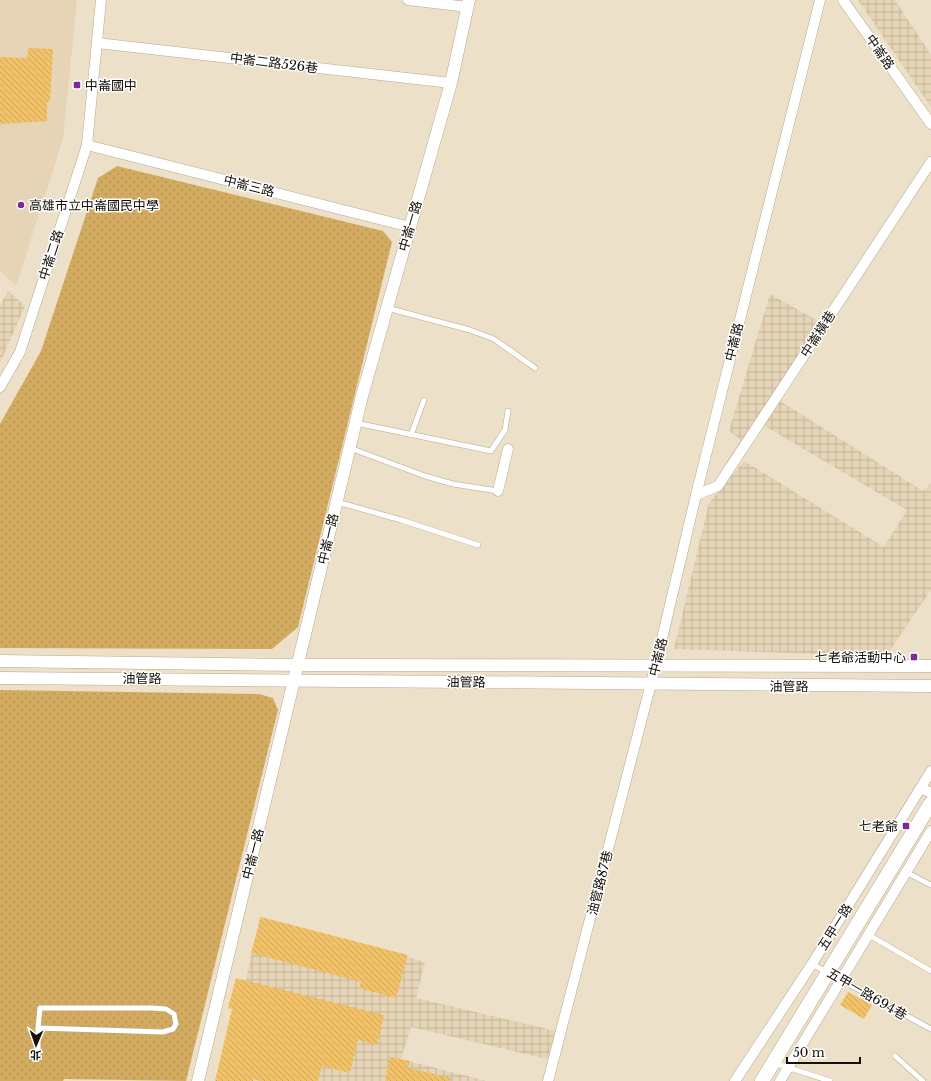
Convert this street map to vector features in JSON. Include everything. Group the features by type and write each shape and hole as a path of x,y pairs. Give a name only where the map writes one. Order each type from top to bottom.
{"main road":[{"name":"五甲一路","path":"762,1081 931,804"}],"street":[{"name":"中崙二路","path":"0,387 20,352 88,145 101,0"},
{"path":"408,0 469,3"},
{"name":"中崙路","path":"651,685 696,495 820,0"},
{"name":"中崙路","path":"843,0 931,124"},
{"name":"中崙一路","path":"198,1081 356,423 451,83 469,3"},
{"name":"中崙二路526巷","path":"97,43 451,83"},
{"name":"中崙三路","path":"88,145 410,227"},
{"name":"中崙橫巷","path":"696,495 718,486 931,162"},
{"path":"498,491 508,449"},
{"name":"油管路","path":"0,661 299,665 656,664 931,666"},
{"name":"油管路","path":"0,678 295,679 651,685 931,686"},
{"name":"油管路87巷","path":"548,1081 651,685"},
{"name":"五甲一路","path":"735,1081 812,964 931,771"},
{"path":"921,788 931,793"},
{"path":"780,1081 931,831"}],"lane":[{"path":"387,308 470,330 494,339 535,368"},
{"path":"411,435 424,400"},
{"path":"356,423 491,451 505,430 508,411"},
{"path":"350,448 426,476 453,484 498,491"},
{"path":"337,502 401,520 478,545"},
{"path":"906,872 931,884"},
{"path":"868,935 931,971"},
{"name":"五甲一路694巷","path":"812,964 829,972 931,1030"},
{"path":"38,1028 163,1032 173,1029 176,1024 174,1014 166,1009 40,1008 38,1028 38,1054"},
{"path":"895,1056 924,1081"},
{"path":"774,1063 830,1081"}],"shaded area":[{"name":"高雄市立中崙國民中學","path":"0,0 77,0 63,139 16,286 0,271"},
{"path":"858,0 895,0 931,55 931,107"},
{"path":"117,166 383,231 392,242 298,627 272,649 0,648 0,424 41,351 98,178"},
{"path":"8,291 25,306 0,363 0,306"},
{"path":"770,294 825,325 780,401 923,491 931,483 931,590 886,656 674,649 709,503 744,461 884,547 907,510 763,425 734,468 726,463 741,440 729,431"},
{"path":"0,690 259,694 273,698 278,710 186,1081 64,1079 63,1081 0,1081"},
{"path":"260,917 425,962 416,998 556,1031 547,1059 411,1027 401,1059 486,1081 223,1081"}],"building":[{"path":"28,48 53,49 50,101 47,102 47,121 0,124 0,57 27,58"},
{"path":"261,917 408,955 396,998 359,988 361,982 251,953"},
{"path":"236,978 384,1015 377,1045 358,1040 350,1073 322,1066 318,1081 261,1081 253,1079 253,1081 215,1081 232,1009 228,1008"},
{"path":"848,992 872,1005 864,1019 840,1005"},
{"path":"390,1057 410,1061 408,1068 451,1078 450,1081 385,1081"}],"place":[{"name":"中崙國中","path":"77,85"},
{"name":"高雄市立中崙國民中學","path":"21,205"},
{"name":"七老爺活動中心","path":"914,657"},
{"name":"七老爺","path":"906,826"}]}
